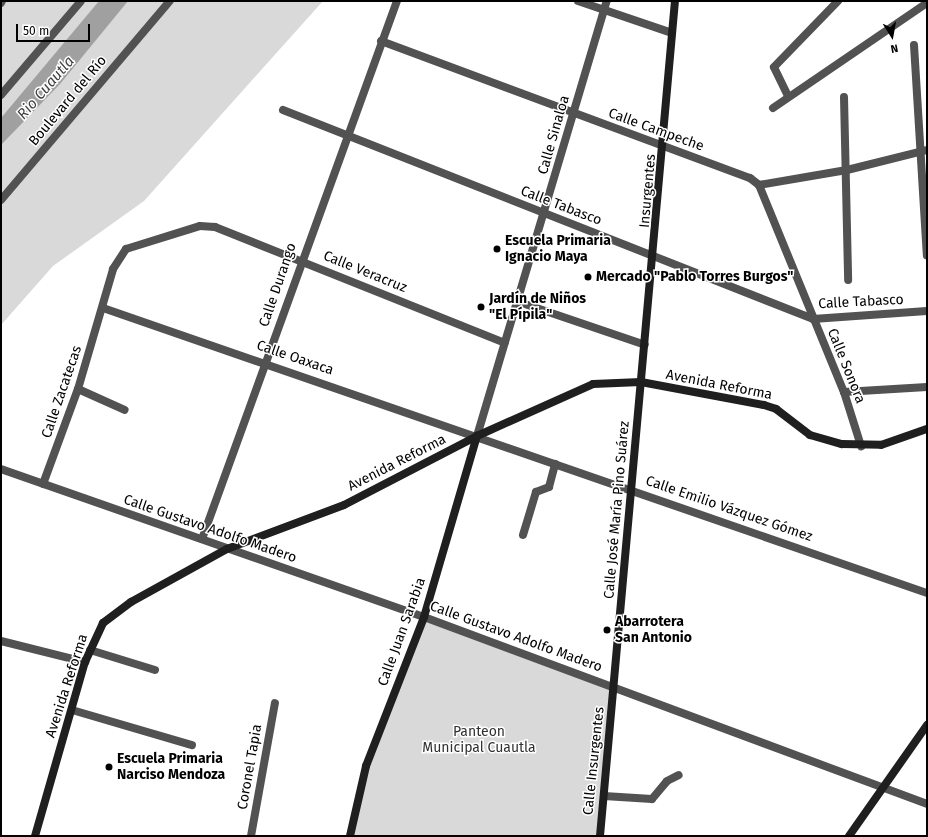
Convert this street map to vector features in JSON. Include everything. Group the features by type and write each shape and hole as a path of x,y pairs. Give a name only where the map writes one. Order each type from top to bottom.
{"street":[{"path":"1,95 81,1"},
{"name":"Boulevard del Río","path":"1,200 170,1"},
{"name":"Calle Durango","path":"202,539 300,260 396,1"},
{"path":"578,1 672,33"},
{"name":"Calle Sinaloa","path":"477,436 516,301 545,214 607,1"},
{"name":"Insurgentes","path":"641,382 655,255 675,1"},
{"path":"788,96 774,67 838,1"},
{"path":"773,108 788,96 927,3"},
{"name":"Calle Campeche","path":"381,41 664,148 750,178 759,185"},
{"path":"914,45 924,150 927,256"},
{"path":"844,97 847,170 848,280"},
{"name":"Calle Tabasco","path":"283,110 545,214 655,255 812,319 927,311"},
{"path":"759,185 847,170 924,150"},
{"name":"Calle Sonora","path":"759,185 812,319 844,392 861,446"},
{"name":"Calle Zacatecas","path":"44,484 78,389 103,308 113,269 126,249 200,226 215,227"},
{"name":"Calle Veracruz","path":"215,227 505,343"},
{"path":"516,301 645,345"},
{"name":"Calle Oaxaca","path":"103,308 265,362 477,436"},
{"name":"Avenida Reforma","path":"35,836 85,662 103,623 132,602 227,549 344,505 477,436 594,384 641,382 764,405 776,409 810,435 861,446 881,445 927,429"},
{"name":"Calle José María Pino Suárez","path":"614,688 641,382"},
{"path":"844,392 927,387"},
{"path":"78,389 125,410"},
{"name":"Calle Emilio Vázquez Gómez","path":"477,436 555,464 632,488 927,593"},
{"name":"Calle Juan Sarabia","path":"350,836 366,766 424,617 477,436"},
{"path":"523,534 536,492 549,487 555,464"},
{"name":"Calle Gustavo Adolfo Madero","path":"1,469 424,617 883,789 927,804"},
{"path":"1,641 85,662"},
{"path":"90,650 155,670"},
{"name":"Calle Insurgentes","path":"600,836 614,688"},
{"name":"Coronel Tapia","path":"251,836 275,703"},
{"path":"72,710 192,745"},
{"path":"849,836 927,725"},
{"path":"604,796 652,799 667,781 679,775"}],"green space":[{"path":"1,1 323,1 144,201 53,266 1,325"},
{"name":"Panteon Municipal Cuautla","path":"424,617 614,688 600,836 350,836 366,766"}],"water":[{"name":"Rio Cuautla","path":"99,1 128,1 60,84 1,145 1,118"}],"place":[{"name":"Escuela Primaria Ignacio Maya","path":"497,249"},
{"name":"Mercado \"Pablo Torres Burgos\"","path":"588,277"},
{"name":"Jardín de Niños \"El Pípila\"","path":"481,307"},
{"name":"Abarrotera San Antonio","path":"607,630"},
{"name":"Escuela Primaria Narciso Mendoza","path":"109,767"}]}
